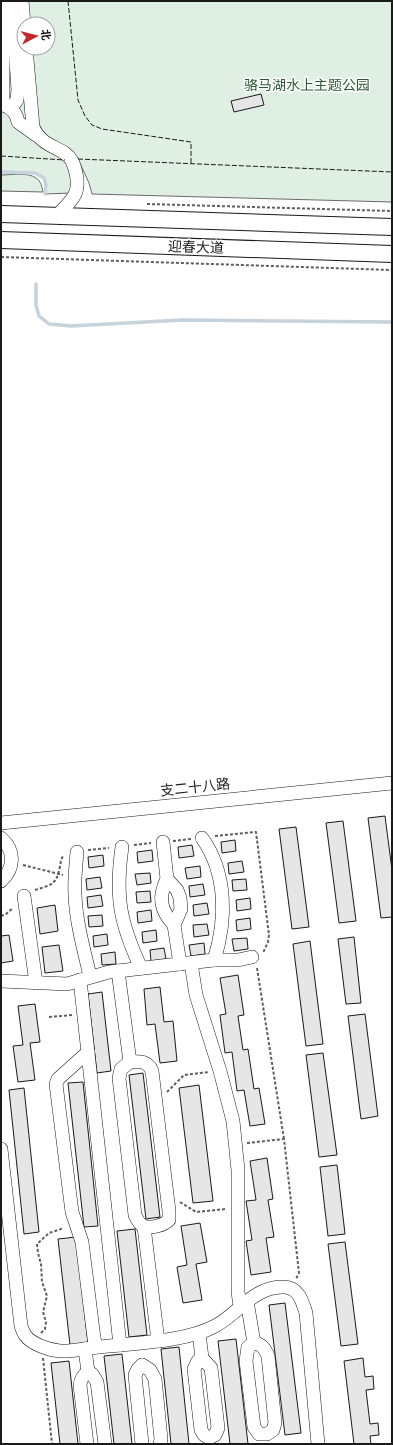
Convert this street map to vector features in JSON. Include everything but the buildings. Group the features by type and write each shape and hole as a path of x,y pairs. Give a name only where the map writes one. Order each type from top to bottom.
{"main road":[{"name":"迎春大道","path":"1,214 392,227"},
{"name":"迎春大道","path":"1,240 392,254"}],"street":[{"path":"2,1 6,109 18,122 41,140 68,156 74,167 78,181 76,193 57,216"},
{"path":"6,109 17,100 18,90 12,1"},
{"path":"22,1 23,16"},
{"path":"27,56 33,127 36,135"},
{"name":"支二十八路","path":"1,824 392,783"},
{"path":"1,838 7,843 11,850 12,862 10,871 1,881"},
{"path":"202,838 209,848 217,868 222,899 223,924 220,941 214,960"},
{"path":"163,842 167,879 163,888 161,899 163,908 167,918 174,925 220,1071 233,1121 236,1144 239,1208 238,1292 244,1303 254,1343"},
{"path":"122,847 119,877 119,894 122,916 132,948 141,968"},
{"path":"77,852 75,884 76,908 85,978 83,1013 120,1345"},
{"path":"167,879 177,890 180,898 181,909 174,925"},
{"path":"24,896 36,983"},
{"path":"1,981 67,984 85,978 118,971 214,960 238,960 253,957"},
{"path":"118,971 130,1062"},
{"path":"88,1052 58,1079 56,1084 72,1212 82,1242 94,1338 91,1348 88,1372"},
{"path":"130,1062 143,1062 150,1066 156,1104 169,1220 165,1224 144,1226 139,1223 135,1215 119,1078 125,1065 130,1062"},
{"path":"1,1150 21,1326 25,1335 37,1343 61,1351 158,1341 193,1335 215,1326 228,1318 244,1303 272,1288 290,1288 296,1292 302,1300 306,1313 318,1444"},
{"path":"144,1226 158,1341"},
{"path":"198,1333 202,1358 211,1368 218,1428 215,1435 209,1438 204,1435 201,1430 194,1369 202,1358"},
{"path":"140,1342 142,1365 135,1375 142,1444"},
{"path":"254,1343 259,1344 265,1349 268,1356 275,1423 273,1430 267,1434 259,1434 254,1427 246,1361 248,1347 254,1343"},
{"path":"142,1365 150,1370 155,1379 161,1439 160,1444"},
{"path":"87,1444 80,1380 83,1375 88,1372"},
{"path":"88,1372 92,1374 97,1382 105,1444"}],"path":[{"path":"140,204 392,210"},
{"path":"1,257 392,270"},
{"path":"256,832 268,942 264,952 261,955 253,957 284,1139 299,1273 290,1288"},
{"path":"12,862 59,873 75,884"},
{"path":"50,1017 83,1013"},
{"path":"156,1104 184,1075 220,1071"},
{"path":"236,1144 284,1139"},
{"path":"167,1194 196,1212 239,1208"},
{"path":"52,1444 37,1343 45,1329 46,1322 43,1312 47,1296 42,1282 41,1264 37,1244 49,1233 75,1224"}],"green space":[{"name":"骆马湖水上主题公园","path":"1,1 392,1 392,202 92,194 89,183 78,159 72,193 45,194 46,185 44,178 35,173 1,172"},
{"path":"24,174 33,176 41,184 43,192 1,191 1,175"}],"waterway":[{"path":"1,172 35,173 44,178 46,185 45,194"},
{"path":"36,284 36,305 39,316 49,324 71,326 182,320 392,322"}],"fence":[{"path":"68,1 78,100 85,116 92,125 102,129 191,142 191,164"},
{"path":"1,156 65,160"},
{"path":"78,159 392,172"}]}
